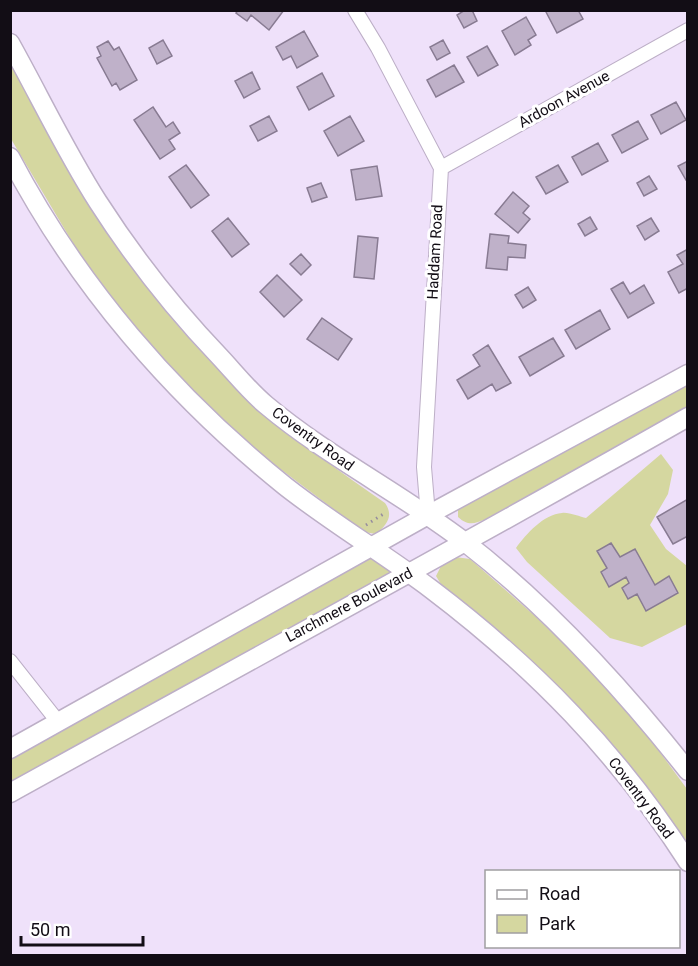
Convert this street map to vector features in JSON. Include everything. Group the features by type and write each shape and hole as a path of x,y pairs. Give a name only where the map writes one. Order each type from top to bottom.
{"street":[{"path":"355,10 378,48 441,168"},
{"name":"Ardoon Avenue","path":"441,168 687,30"},
{"name":"Coventry Road","path":"10,43 97,200 150,278 190,326 265,404 349,467 428,515 466,543 550,618 612,681 687,771"},
{"name":"Coventry Road","path":"10,157 80,270 169,381 230,439 286,486 371,549 409,573 536,676 573,713 645,799 687,862"},
{"name":"Haddam Road","path":"428,515 424,467 441,168"},
{"path":"10,749 371,549 428,515 687,375"},
{"name":"Larchmere Boulevard","path":"10,793 466,543 687,417"},
{"path":"10,662 59,723"}],"path":[{"path":"362,527 385,513"}],"green space":[{"path":"10,63 106,228 167,313 223,374 254,402 318,455 385,503 389,512 388,520 376,534 364,532 271,462 216,416 161,360 110,297 74,245 11,139"},
{"path":"687,380 687,407 486,519 471,523 458,517 458,509 470,498"},
{"path":"661,454 673,470 668,494 650,525 666,549 687,566 687,624 642,647 610,638 527,562 516,548 530,531 555,514 565,513 586,518"},
{"path":"371,549 409,573 11,793 11,749"},
{"path":"455,557 470,559 535,616 593,672 648,736 687,789 687,849 442,586 436,576 441,566"}],"building":[{"path":"238,10 284,10 269,30 251,15 247,21 236,13"},
{"path":"465,10 472,10 477,21 464,28 457,15"},
{"path":"545,10 578,10 583,19 557,33"},
{"path":"526,17 536,35 528,40 531,45 515,55 502,31"},
{"path":"304,31 318,56 297,68 291,56 283,60 276,47"},
{"path":"163,40 172,56 157,64 149,48"},
{"path":"443,40 450,53 437,60 430,47"},
{"path":"108,41 114,50 119,47 137,80 120,90 116,83 112,86 97,58 101,56 97,47"},
{"path":"487,46 498,65 478,76 467,57"},
{"path":"454,65 464,82 436,97 427,80"},
{"path":"252,72 260,89 244,98 235,81"},
{"path":"322,73 334,96 309,110 297,87"},
{"path":"676,102 686,120 661,134 651,115"},
{"path":"153,107 166,127 173,122 180,133 169,140 175,149 160,159 134,120"},
{"path":"269,116 277,131 258,141 250,126"},
{"path":"350,116 364,141 338,156 324,131"},
{"path":"638,121 648,139 622,153 612,135"},
{"path":"598,143 608,161 582,175 572,157"},
{"path":"688,161 688,179 686,180 678,166"},
{"path":"186,165 209,195 191,208 169,177"},
{"path":"558,165 568,182 546,194 536,177"},
{"path":"377,166 382,196 356,200 351,170"},
{"path":"649,176 657,189 644,196 637,183"},
{"path":"321,183 327,197 312,202 307,188"},
{"path":"513,192 529,206 523,213 530,219 518,233 495,214"},
{"path":"590,217 597,229 585,236 578,224"},
{"path":"228,218 249,244 232,257 212,231"},
{"path":"651,218 659,231 645,240 637,226"},
{"path":"490,234 509,236 508,243 526,245 525,258 508,257 507,270 486,268"},
{"path":"358,236 378,238 374,279 354,277"},
{"path":"688,249 688,288 679,293 668,272 683,264 677,255"},
{"path":"301,254 311,265 301,275 290,264"},
{"path":"277,275 302,300 284,317 260,292"},
{"path":"623,282 630,294 644,285 654,303 628,318 611,289"},
{"path":"528,287 536,300 523,308 515,295"},
{"path":"600,310 610,329 576,349 565,330"},
{"path":"322,318 352,339 338,360 307,339"},
{"path":"553,338 564,356 530,376 519,357"},
{"path":"488,345 511,383 496,391 492,384 468,399 457,380 480,366 473,355"},
{"path":"688,499 688,536 673,544 657,517"},
{"path":"611,543 620,557 635,549 655,585 669,576 678,593 646,611 637,594 628,599 622,588 629,583 626,577 609,587 601,572 607,568 597,551"}]}
